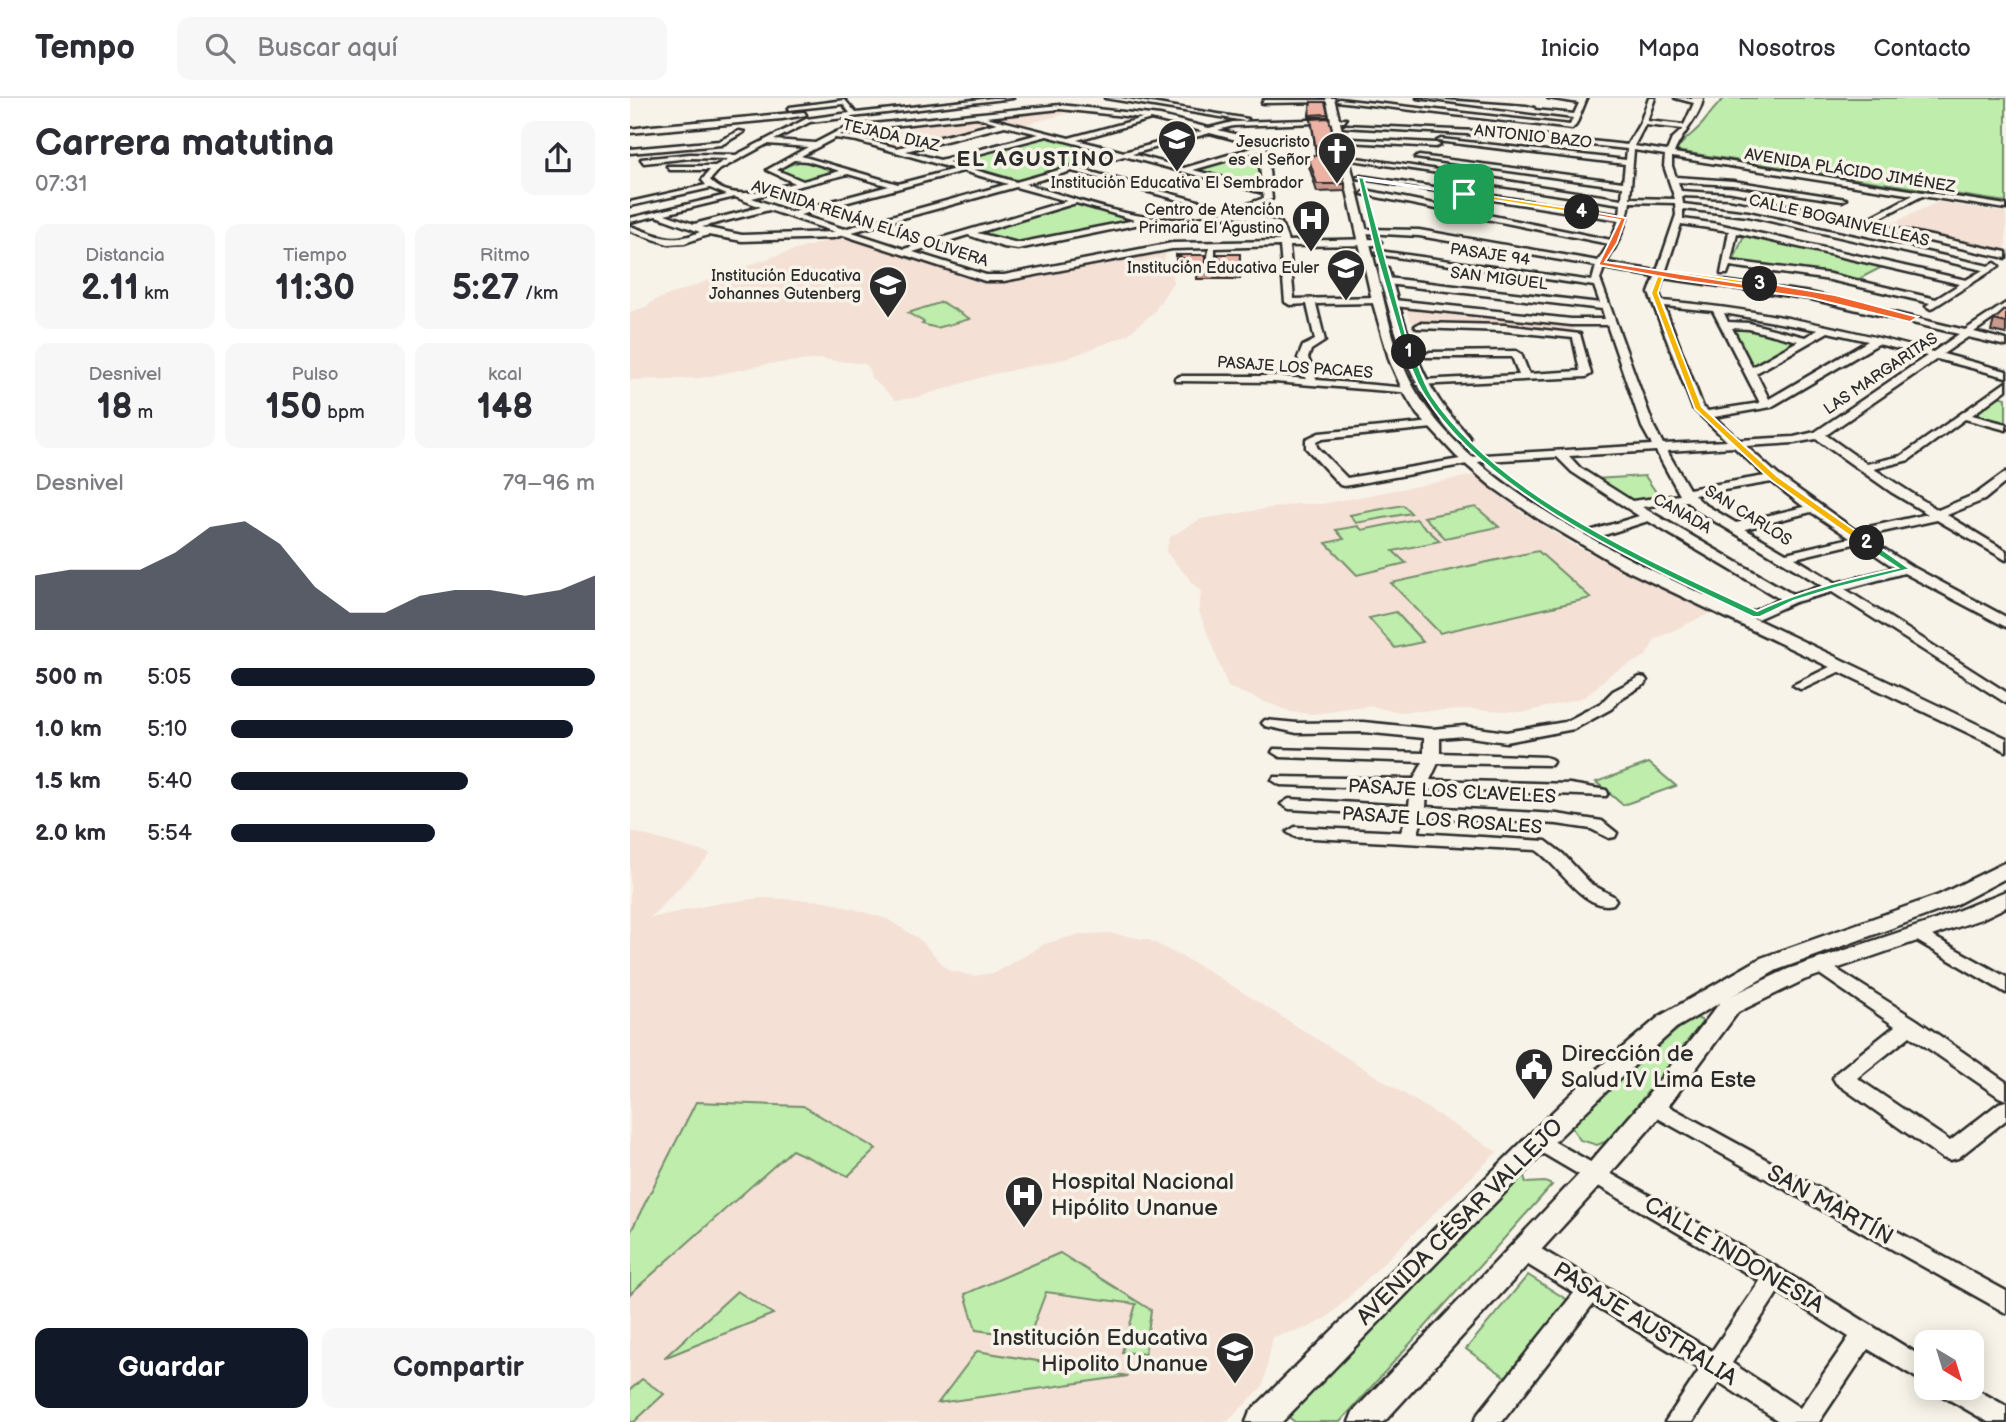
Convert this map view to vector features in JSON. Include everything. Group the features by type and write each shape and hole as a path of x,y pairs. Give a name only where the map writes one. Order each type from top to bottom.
{"main road":[{"path":"1335,100 1386,301 1412,364 1415,387 1433,425 1588,537 1662,582 1840,666 2005,735"},
{"path":"1341,122 1355,156 1367,203"},
{"path":"1415,387 1477,459"},
{"path":"1588,537 2005,735"},
{"name":"AVENIDA CÉSAR VALLEJO","path":"1261,1422 1539,1141 1605,1077 1668,1022 1769,964 1947,900 2006,869"},
{"path":"1364,1422 1595,1174 1654,1106 1730,1006 1747,995 1822,966 1966,918 2006,898"}],"street":[{"path":"876,103 940,98"},
{"path":"709,117 850,107 880,111 1010,98"},
{"path":"1108,98 1297,121"},
{"path":"1417,98 1479,101 1532,109 1532,112 1577,116"},
{"path":"1511,98 1531,100 1526,108"},
{"path":"1551,98 1583,99 1568,141"},
{"path":"1597,284 1601,264 1614,243 1623,218 1627,162 1634,133 1643,123 1652,98"},
{"path":"1678,98 1700,100 1687,127 1675,138 1670,153 1668,166 1679,200 1679,221 1654,293 1698,408 1736,445 1813,508 1906,569 2006,623"},
{"path":"1410,130 1428,110 1433,99"},
{"path":"993,100 1007,111"},
{"path":"1170,106 1181,100"},
{"path":"1265,100 1263,106 1335,100 1381,101 1428,110 1572,127"},
{"path":"1381,101 1377,113 1418,121"},
{"path":"1285,119 1290,114 1288,104"},
{"path":"630,131 699,123 771,120 863,105"},
{"path":"1502,119 1504,106"},
{"path":"670,168 716,168 808,120 850,107"},
{"path":"1045,107 1124,126"},
{"path":"802,183 771,172 831,136 853,128 1045,107 1078,107 1155,117 1260,141 1264,147 1266,201 1209,220 1145,221 1018,246 1006,245 969,233"},
{"path":"880,111 891,123"},
{"path":"1222,113 1257,121 1341,122 1410,130 1437,141"},
{"path":"1234,117 1242,114"},
{"path":"973,115 1266,191"},
{"path":"1451,132 1466,115"},
{"path":"1070,140 1155,117"},
{"path":"856,139 944,118"},
{"path":"658,214 708,232 742,238 845,233 1212,130 1257,121"},
{"path":"699,123 699,133"},
{"path":"1643,123 1687,127"},
{"path":"897,151 1005,124"},
{"path":"630,151 716,143 749,132"},
{"name":"AVENIDA PLÁCIDO JIMÉNEZ","path":"1437,141 1451,132 1630,147 1919,195"},
{"path":"655,137 710,133"},
{"path":"720,133 778,134"},
{"path":"941,162 1047,134"},
{"name":"TEJADA DIAZ","path":"831,136 856,139 941,162 1145,221"},
{"path":"1350,141 1437,141"},
{"name":"ANTONIO BAZO","path":"1437,141 1627,162"},
{"path":"763,142 817,145"},
{"path":"1185,170 1264,147"},
{"path":"1355,156 1391,155"},
{"path":"644,161 690,156 736,157"},
{"path":"1355,156 1471,175 1495,183 1626,201 1729,196 1816,211"},
{"path":"1404,156 1625,185"},
{"path":"793,158 808,159 899,187"},
{"name":"AVENIDA PLÁCIDO JIMÉNEZ","path":"1690,158 2006,209"},
{"path":"630,204 708,183 716,168"},
{"path":"791,215 964,169"},
{"path":"1073,169 1278,225 1284,245 1290,302 1386,301 1571,322 1610,322"},
{"path":"630,220 848,171"},
{"path":"1360,178 1623,218"},
{"path":"1673,179 1733,183 1842,199"},
{"name":"AVENIDA RENÁN ELÍAS OLIVERA","path":"708,183 791,215 978,277 994,279 1154,248 1284,245 1374,248"},
{"path":"1788,223 1867,188"},
{"path":"1364,192 1614,243"},
{"path":"1810,247 1919,195"},
{"name":"CALLE BOGAINVELLEAS","path":"1679,200 1990,269"},
{"path":"903,252 1076,201"},
{"path":"692,227 769,207"},
{"path":"1679,221 1733,230 1966,283"},
{"path":"1862,224 2006,257"},
{"path":"630,228 659,241 684,243 708,232"},
{"path":"1722,279 1733,230"},
{"path":"1374,248 1419,233 1811,296 1912,318 2006,257"},
{"path":"1212,247 1211,266 1218,270"},
{"name":"PASAJE 94","path":"1374,248 1597,284"},
{"name":"SAN MIGUEL","path":"1374,248 1607,307"},
{"path":"1726,263 1830,277 1938,302"},
{"path":"1908,278 1918,272"},
{"path":"1662,274 1722,279 1811,292 2006,341"},
{"name":"SAN CARLOS","path":"1597,284 1648,427 1687,495 2006,699"},
{"path":"1887,289 1897,284"},
{"path":"1311,301 1320,341 1307,348 1303,358 1313,383"},
{"path":"1657,303 1716,307 1781,317 2006,374"},
{"path":"1716,307 1768,405"},
{"name":"LAS MARGARITAS","path":"1433,425 1313,438 1310,441 1312,448 1344,482 1477,459 1794,440 1818,435 2005,308"},
{"path":"1723,324 1749,326 1805,340"},
{"path":"1420,326 1450,341 1517,354 1525,377"},
{"name":"PASAJE LOS PACAES","path":"1180,379 1241,378 1415,387 1586,374 1577,336 1504,328 1450,341"},
{"path":"1749,373 1828,328"},
{"path":"1430,355 1450,341"},
{"path":"1705,415 1768,405 1876,341"},
{"path":"1865,468 1905,458 2006,385"},
{"path":"1965,416 2006,427"},
{"path":"1818,435 1895,489 2005,555"},
{"name":"CANADA","path":"1560,454 1576,470 1630,505 1790,599"},
{"path":"1784,557 1930,518 1980,497 2006,476"},
{"path":"1630,505 1774,478"},
{"path":"1736,527 1813,508"},
{"path":"1588,537 1651,516"},
{"path":"1757,615 1790,599 1832,586 1906,569"},
{"path":"1800,685 1840,666"},
{"path":"1270,723 1297,728 1363,727 1432,734 1464,732 1506,737 1569,726 1606,706 1618,694 1640,681"},
{"path":"1408,838 1420,784 1432,759 1432,734"},
{"path":"1280,752 1545,762"},
{"path":"1280,780 1570,789 1600,793"},
{"name":"PASAJE LOS CLAVELES","path":"1289,804 1556,819 1596,825 1609,833"},
{"name":"PASAJE LOS ROSALES","path":"1294,832 1539,845 1551,850 1577,882 1594,895 1607,900"},
{"path":"1918,934 2006,986"},
{"path":"1822,966 2006,1092"},
{"path":"1910,1025 1843,1078 1950,1152 2006,1109"},
{"name":"SAN MARTÍN","path":"1654,1106 2006,1303"},
{"name":"CALLE INDONESIA","path":"1539,1141 1775,1278 1914,1365"},
{"name":"PASAJE AUSTRALIA","path":"1523,1250 1716,1366 1803,1422"},
{"path":"1678,1422 1775,1278"},
{"path":"1487,1422 1590,1290"},
{"path":"1803,1422 1864,1334"},
{"path":"1973,1400 2006,1419"}],"shaded area":[{"path":"1046,109 1066,114 1018,126 987,117"},
{"path":"964,117 995,125 898,149 862,139"},
{"path":"1938,202 2006,213 2006,254 1884,227"},
{"name":"Institución Educativa Johannes Gutenberg","path":"847,235 978,282 1000,282 1148,252 1166,252 1163,266 1173,274 1173,282 1154,312 1127,335 1065,359 989,375 915,398 896,400 871,378 869,367 865,364 821,359 768,364 701,378 630,380 630,312 772,257"},
{"path":"1404,306 1573,324 1575,333 1500,324 1411,322"},
{"path":"1475,475 1521,512 1575,546 1710,613 1655,639 1646,656 1612,673 1585,697 1526,712 1471,709 1395,712 1372,706 1313,714 1291,712 1228,687 1199,611 1201,592 1166,552 1170,537 1201,519 1297,504 1322,504"},
{"name":"Hospital Nacional Hipólito Unanue","path":"630,831 711,854 650,918 715,904 761,898 826,901 887,919 919,939 948,970 973,976 995,973 1045,944 1077,935 1108,933 1149,940 1207,970 1497,1152 1329,1316 1310,1327 1273,1337 1263,1386 1227,1422 630,1422"}],"green space":[{"path":"1725,98 2006,98 2006,202 1676,151"},
{"path":"1044,136 1113,154 1020,181 951,161"},
{"path":"1260,151 1261,187 1191,170"},
{"path":"802,161 841,172 804,182 778,173 777,169"},
{"path":"1077,203 1136,220 1014,244 980,232"},
{"path":"1744,235 1882,267 1855,281 1733,262"},
{"path":"942,302 970,319 937,328 922,324 924,322 908,313"},
{"path":"1731,326 1801,341 1752,367"},
{"path":"1998,396 2006,398 2006,424 1974,415"},
{"path":"1645,476 1660,498 1632,501 1593,479"},
{"path":"1403,505 1411,513 1356,523 1350,515"},
{"path":"1476,507 1499,527 1445,538 1424,517"},
{"path":"1416,519 1440,541 1393,551 1406,563 1357,575 1326,543 1344,539 1336,530 1358,526 1362,530"},
{"path":"1538,551 1591,598 1440,633 1391,583"},
{"path":"1396,612 1423,642 1395,648 1369,618"},
{"path":"1649,763 1676,786 1623,805 1596,782"},
{"path":"1693,1016 1703,1021 1610,1140 1597,1145 1580,1140 1572,1128 1576,1118"},
{"path":"696,1102 803,1106 876,1149 848,1176 792,1150 630,1294 630,1233"},
{"path":"1522,1169 1526,1183 1545,1182 1552,1185 1340,1422 1295,1422 1286,1415"},
{"path":"1060,1253 1151,1310 1145,1354 1122,1352 1136,1304 1046,1292 1029,1337 976,1330 965,1294"},
{"path":"1528,1275 1569,1301 1507,1378 1466,1349"},
{"path":"737,1291 773,1314 664,1358"},
{"path":"977,1351 1128,1376 938,1403"},
{"path":"642,1379 664,1394 634,1422 630,1422 630,1390"}],"building":[{"path":"1311,102 1325,102 1328,114 1309,115"},
{"path":"1329,118 1345,184 1317,184 1308,156 1317,155 1311,119"},
{"path":"1217,254 1240,254 1239,273 1197,273 1199,266 1176,255 1205,255 1205,262 1218,269 1224,264"},
{"path":"2006,309 2006,323 1994,320"}],"place":[{"name":"Institución Educativa El Sembrador","path":"1177,173"},
{"name":"Jesucristo es el Señor","path":"1337,185"},
{"name":"Centro de Atención Primaria El Agustino","path":"1311,253"},
{"name":"Institución Educativa Euler","path":"1346,302"},
{"name":"Institución Educativa Johannes Gutenberg","path":"888,319"},
{"name":"Dirección de Salud IV Lima Este","path":"1534,1101"},
{"name":"Hospital Nacional Hipólito Unanue","path":"1024,1229"},
{"name":"Institución Educativa Hipolito Unanue","path":"1235,1385"}],"district":[{"name":"EL AGUSTINO","path":"1036,159"}],"route":[{"path":"1464,194 1360,178 1412,364 1429,396 1457,433 1484,458 1508,478 1580,526 1757,615 1790,599 1832,586 1906,569 1813,508 1774,478 1698,408 1654,293 1662,274 1673,273 1811,292 1914,317 1910,320 1811,296 1679,278 1662,274 1601,264 1614,243 1623,218 1464,194"}]}
